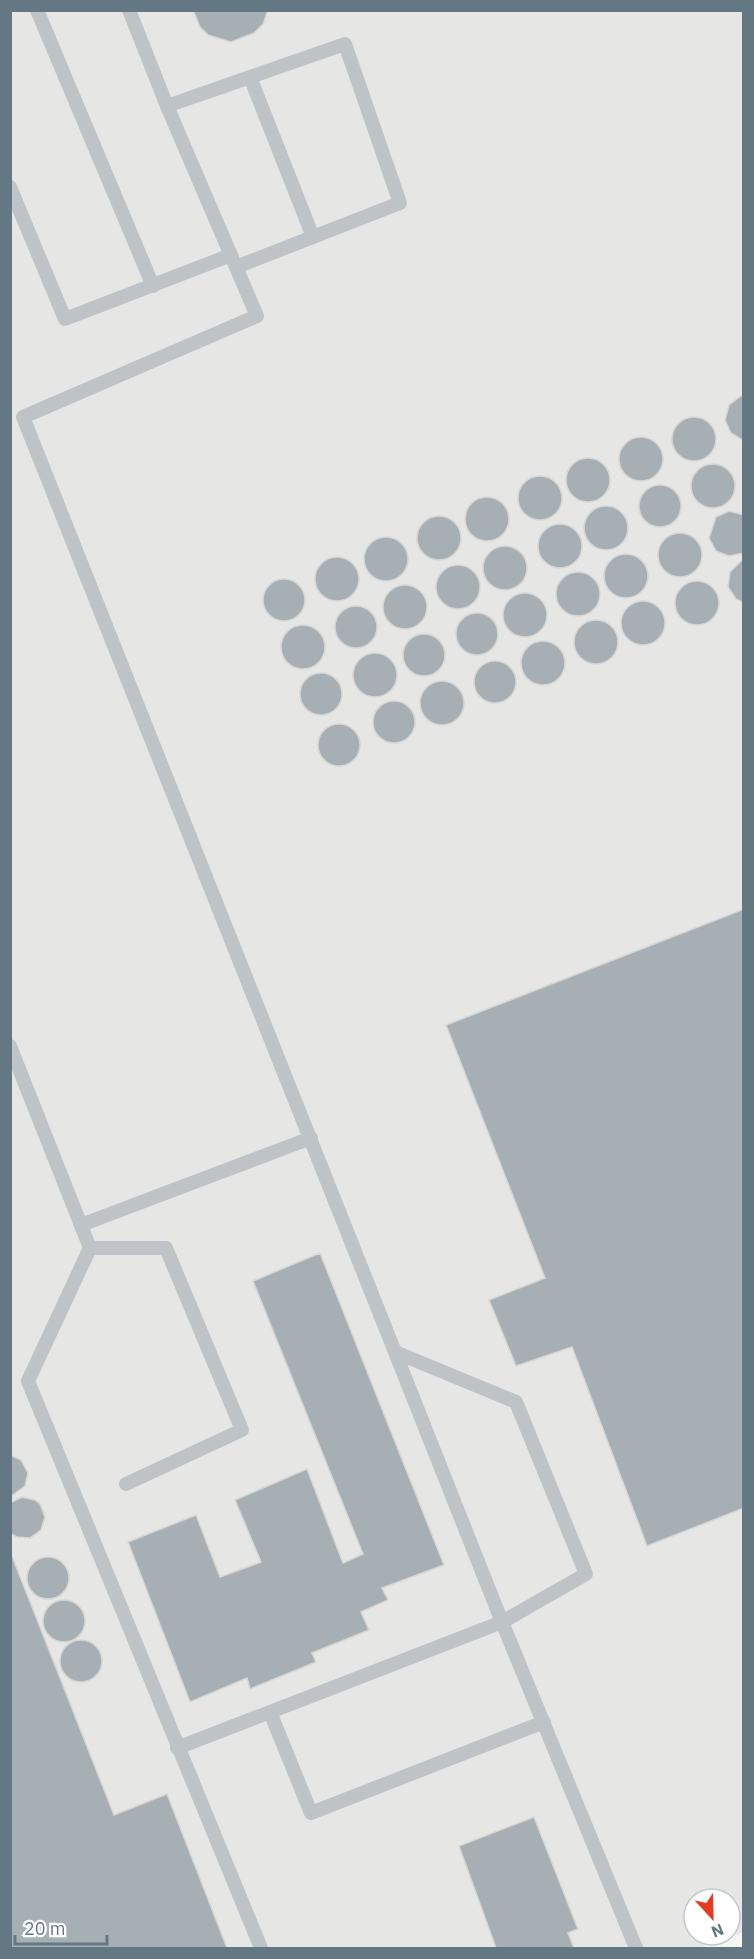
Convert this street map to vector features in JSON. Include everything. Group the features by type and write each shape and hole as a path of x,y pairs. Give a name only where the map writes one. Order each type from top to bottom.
{"lane":[{"path":"37,10 153,286"},
{"path":"129,10 167,106 257,316 23,417 502,1622 636,1948"},
{"path":"10,187 65,320 153,286 313,237 400,203 345,44 167,106"},
{"path":"250,77 313,237"},
{"path":"10,1046 90,1248 28,1381 261,1948"},
{"path":"81,1226 311,1138"},
{"path":"90,1248 166,1248 242,1430 126,1484"},
{"path":"177,1748 502,1622 586,1574 516,1402 395,1352"},
{"path":"270,1712 311,1813 544,1722"}],"shaded area":[{"path":"11,11 743,11 743,1932 742,1887 682,1887 682,1947 703,1947 11,1948"}],"building":[{"path":"193,10 268,10 263,24 254,33 231,42 208,35 200,27"},
{"path":"744,396 744,441 731,433 725,420 729,405"},
{"path":"694,417 709,424 716,439 709,454 694,461 679,454 672,439 679,424"},
{"path":"641,437 657,443 663,459 657,475 641,481 625,475 619,459 625,443"},
{"path":"588,458 603,465 610,480 603,495 588,502 573,495 566,480 573,465"},
{"path":"713,464 728,471 735,486 728,501 713,508 698,501 691,486 698,471"},
{"path":"540,476 555,483 562,498 555,513 540,520 525,513 518,498 525,483"},
{"path":"660,485 668,486 675,491 680,498 680,514 675,521 668,526 660,527 652,526 645,521 640,514 639,506 640,498 645,491 652,486"},
{"path":"487,497 502,504 509,519 502,534 487,541 472,534 465,519 472,504"},
{"path":"606,506 621,513 628,528 621,543 606,550 591,543 584,528 591,513"},
{"path":"729,511 744,515 744,553 729,556 716,551 709,538 716,517"},
{"path":"439,516 455,522 461,538 455,554 439,560 423,554 417,538 423,522"},
{"path":"560,524 575,531 582,546 575,561 560,568 545,561 538,546 545,531"},
{"path":"680,533 689,534 696,539 701,546 701,564 696,571 689,576 680,577 671,576 664,571 659,564 658,555 659,546 664,539 671,534"},
{"path":"386,537 401,544 408,559 401,574 386,581 371,574 364,559 371,544"},
{"path":"505,546 520,553 527,568 520,583 505,590 490,583 483,568 490,553"},
{"path":"626,554 642,560 648,576 642,592 626,598 610,592 604,576 610,560"},
{"path":"337,557 352,564 359,579 352,594 337,601 322,594 315,579 322,564"},
{"path":"741,561 744,561 744,603 736,599 728,587 730,572"},
{"path":"458,565 473,572 480,587 473,602 458,609 443,602 436,587 443,572"},
{"path":"578,572 593,579 600,594 593,609 578,616 563,609 556,594 563,579"},
{"path":"284,579 292,580 299,585 304,592 304,608 299,615 292,620 284,621 276,620 269,615 264,608 263,600 264,592 269,585 276,580"},
{"path":"697,581 712,588 719,603 712,618 697,625 682,618 675,603 682,588"},
{"path":"405,585 413,586 421,591 426,599 426,615 421,623 413,628 405,629 397,628 389,623 384,615 383,607 384,599 389,591 397,586"},
{"path":"525,593 540,600 547,615 540,630 525,637 510,630 503,615 510,600"},
{"path":"643,601 658,608 665,623 658,638 643,645 628,638 621,623 628,608"},
{"path":"356,606 364,607 371,612 376,619 376,635 371,642 364,647 356,648 348,647 341,642 336,635 335,627 336,619 341,612 348,607"},
{"path":"477,613 485,614 492,619 497,626 497,642 492,649 485,654 477,655 469,654 462,649 457,642 456,634 457,626 462,619 469,614"},
{"path":"596,620 605,621 612,626 617,633 617,651 612,658 605,663 596,664 587,663 580,658 575,651 574,642 575,633 580,626 587,621"},
{"path":"303,625 318,632 325,647 318,662 303,669 288,662 281,647 288,632"},
{"path":"424,634 432,635 439,640 444,647 444,663 439,670 432,675 424,676 416,675 409,670 404,663 403,655 404,647 409,640 416,635"},
{"path":"543,641 558,648 565,663 558,678 543,685 528,678 521,663 528,648"},
{"path":"375,653 390,660 397,675 390,690 375,697 360,690 353,675 360,660"},
{"path":"495,661 503,662 510,667 515,674 515,690 510,697 503,702 495,703 487,702 480,697 475,690 474,682 475,674 480,667 487,662"},
{"path":"321,673 329,674 336,679 341,686 341,702 336,709 329,714 321,715 313,714 306,709 301,702 300,694 301,686 306,679 313,674"},
{"path":"442,681 457,688 464,703 457,718 442,725 427,718 420,703 427,688"},
{"path":"394,701 409,707 415,722 409,737 394,743 379,737 373,722 379,707"},
{"path":"339,724 354,730 360,745 354,760 339,766 324,760 318,745 324,730"},
{"path":"744,909 744,1508 647,1546 572,1347 516,1366 489,1300 545,1278 446,1025"},
{"path":"320,1253 444,1565 382,1588 388,1600 361,1612 369,1630 312,1653 316,1662 250,1689 247,1678 190,1702 128,1542 196,1515 220,1577 261,1562 235,1500 307,1469 343,1563 363,1554 253,1281"},
{"path":"10,1455 21,1460 28,1473 25,1486 10,1497"},
{"path":"22,1497 35,1500 40,1504 45,1517 41,1530 30,1538 17,1537 10,1533 10,1503"},
{"path":"10,1551 114,1815 167,1794 227,1948 10,1948"},
{"path":"48,1557 63,1563 69,1578 63,1593 48,1599 33,1593 27,1578 33,1563"},
{"path":"64,1600 79,1606 85,1621 79,1636 64,1642 49,1636 43,1621 49,1606"},
{"path":"81,1640 96,1646 102,1661 96,1676 81,1682 66,1676 60,1661 66,1646"},
{"path":"534,1817 578,1929 568,1933 574,1948 496,1948 459,1846"}]}
